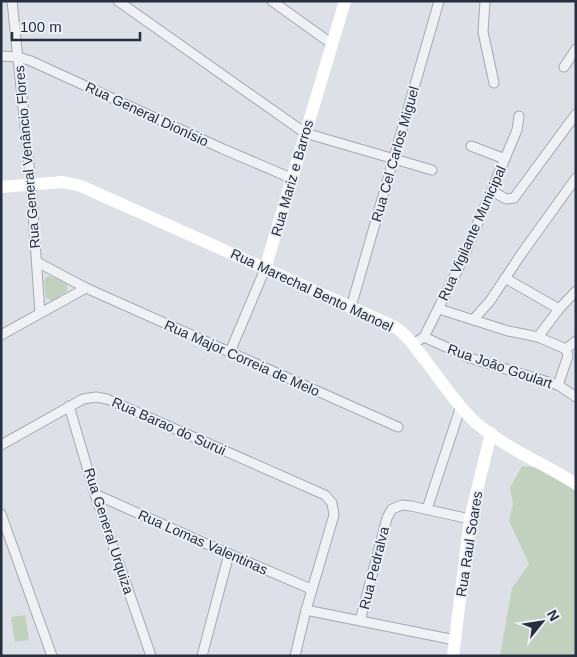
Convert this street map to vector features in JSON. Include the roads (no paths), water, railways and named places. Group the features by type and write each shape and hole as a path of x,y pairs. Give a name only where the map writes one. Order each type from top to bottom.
{"main road":[{"name":"Rua Mariz e Barros","path":"265,269 304,133 345,1"},
{"name":"Rua Marechal Bento Manoel","path":"1,187 63,182 81,186 400,330 475,421 491,433 576,484"},
{"name":"Rua Raul Soares","path":"453,656 470,519 491,433"}],"street":[{"name":"Rua General Venâncio Flores","path":"12,1 30,184 40,313"},
{"path":"118,1 304,133 432,170"},
{"path":"272,1 332,44"},
{"name":"Rua Cel Carlos Miguel","path":"350,307 439,1"},
{"path":"485,1 483,32 494,83"},
{"path":"564,67 576,49"},
{"name":"Rua General Dionísio","path":"1,56 18,57 38,64 291,178"},
{"path":"492,191 506,199 514,198 576,114"},
{"name":"Rua Vigilante Municipal","path":"413,344 424,336 439,309 480,221 517,130 520,116"},
{"path":"471,146 505,159"},
{"path":"473,320 490,301 576,178"},
{"name":"Rua Major Correia de Melo","path":"37,262 86,288 398,427"},
{"name":"Rua Mariz e Barros","path":"230,352 265,269"},
{"path":"505,278 559,309"},
{"path":"1,335 86,288"},
{"path":"538,337 559,309 576,291"},
{"path":"439,309 508,331 538,337 566,349"},
{"name":"Rua Joāo Goulart","path":"424,336 453,352 558,385 576,397"},
{"path":"566,349 576,341"},
{"path":"558,385 571,361 566,349"},
{"name":"Rua Barao do Surui","path":"1,445 69,406 83,399 96,397 107,399 325,494 334,508 332,522 312,589"},
{"name":"Rua General Urquiza","path":"69,406 95,494 151,656"},
{"path":"427,509 461,406"},
{"name":"Rua Lomas Valentinas","path":"95,494 312,589"},
{"name":"Rua Pedralva","path":"360,621 389,512 396,506 402,505 470,519"},
{"path":"1,514 5,535 52,656"},
{"path":"202,656 229,554"},
{"path":"295,656 312,589"},
{"path":"306,610 455,640"}]}
